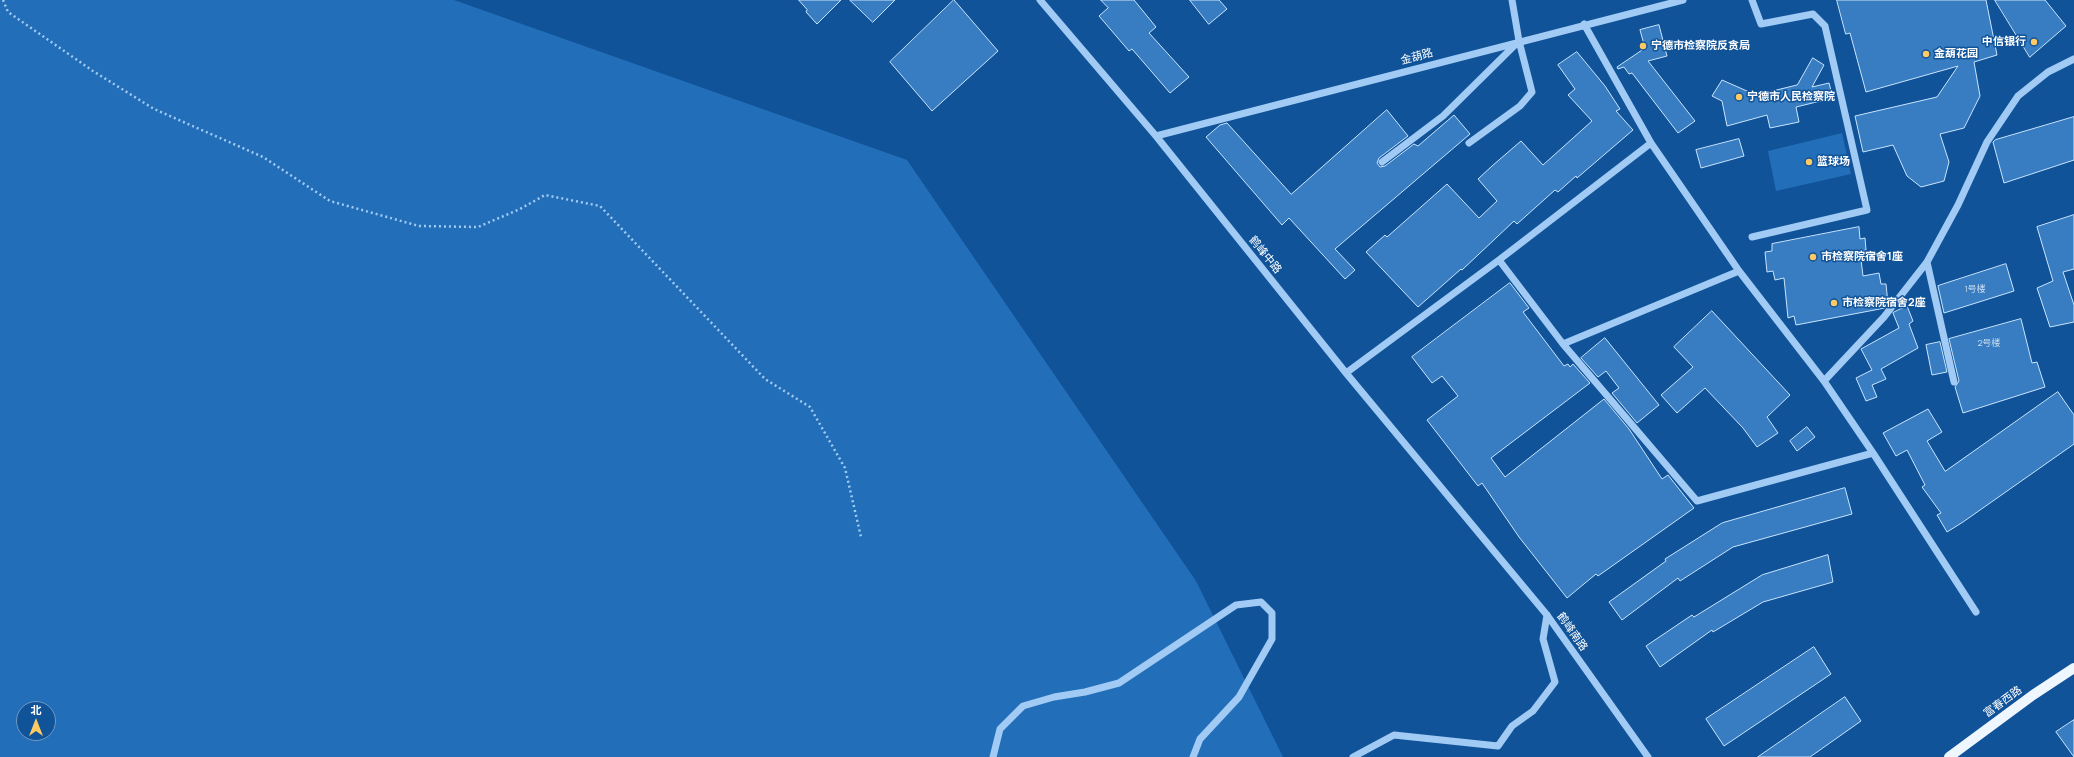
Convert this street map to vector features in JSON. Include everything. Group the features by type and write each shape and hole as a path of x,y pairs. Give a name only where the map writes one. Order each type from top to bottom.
{"main road":[{"name":"富春西路","path":"1948,757 2033,695 2074,668"}],"street":[{"name":"鹤峰中路","path":"1040,0 1156,136 1346,373 1472,526"},
{"path":"1469,143 1520,106 1532,92 1519,41 1512,0"},
{"name":"金葫路","path":"1156,136 1584,24 1683,0"},
{"path":"1752,0 1761,24 1813,14 1825,26 1867,210 1752,237"},
{"path":"1584,24 1651,143 1739,271 1824,382 1873,453 1976,612"},
{"path":"1382,162 1443,116 1519,41"},
{"path":"1824,382 1884,317 1927,262 1958,205 1987,142 2018,96 2048,72 2074,59"},
{"path":"1346,373 1499,260 1651,143"},
{"path":"1499,260 1563,344 1697,501 1873,453"},
{"path":"1927,262 1954,382"},
{"path":"1563,344 1739,271"},
{"name":"鹤峰南路","path":"1472,526 1547,615 1648,757"},
{"path":"993,757 1000,729 1023,706 1054,697 1085,692 1119,682 1236,605 1261,602 1272,613 1272,639 1239,697 1200,739 1193,757"},
{"path":"1353,757 1394,735 1498,746 1512,726 1533,711 1555,682 1543,639 1547,615"}],"path":[{"path":"3,0 8,12 93,72 154,109 263,157 330,201 419,226 470,227 478,227 520,209 545,195 600,206 765,379 810,407 844,468 861,537"}],"shaded area":[{"path":"0,0 454,0 907,160 1196,581 1283,757 0,757"},
{"name":"篮球场","path":"1842,133 1851,174 1776,191 1768,151"}],"building":[{"path":"799,0 841,0 817,24 806,12 807,10"},
{"path":"850,0 895,0 873,22"},
{"path":"954,0 998,51 932,111 890,62"},
{"path":"1101,0 1134,0 1156,27 1149,33 1189,77 1170,93 1132,49 1129,51 1099,16 1108,8"},
{"path":"1190,0 1219,0 1227,9 1209,24"},
{"path":"1837,0 1986,0 1997,55 1974,62 1980,96 1964,128 1940,134 1949,162 1944,181 1921,187 1907,176 1893,145 1863,152 1855,116 1937,97 1958,66 1866,92 1850,33 1846,34"},
{"name":"中信银行","path":"1995,0 2045,0 2066,26 2030,57"},
{"path":"1659,25 1667,56 1648,61 1695,121 1678,133 1632,73 1629,74 1624,67 1618,69 1617,67 1645,48 1640,30"},
{"path":"1577,52 1605,86 1620,109 1616,111 1633,130 1577,178 1576,176 1558,192 1555,190 1517,224 1514,221 1462,270 1461,269 1418,307 1366,252 1385,235 1387,237 1447,184 1479,218 1497,201 1478,179 1521,141 1543,165 1592,121 1568,95 1575,89 1558,65"},
{"name":"宁德市人民检察院","path":"1813,58 1824,65 1812,87 1829,83 1833,98 1796,107 1799,122 1770,128 1767,115 1727,126 1722,101 1712,96 1722,80 1756,95 1797,85"},
{"path":"1387,110 1408,136 1379,158 1377,163 1380,167 1385,166 1414,144 1418,146 1454,115 1470,134 1335,249 1355,270 1345,279 1289,218 1282,225 1206,137 1220,125 1227,123 1291,194"},
{"path":"2074,117 2074,160 2004,183 1993,142 1995,140"},
{"path":"1739,139 1744,156 1701,168 1696,150"},
{"path":"2074,215 2074,269 2063,272 2074,305 2074,322 2050,327 2037,288 2053,281 2037,227"},
{"path":"1859,227 1860,239 1865,238 1866,250 1860,251 1863,276 1879,273 1881,284 1886,284 1888,304 1885,308 1796,325 1794,316 1788,318 1784,278 1775,280 1773,271 1767,272 1765,252 1772,251 1772,244"},
{"path":"2006,264 2014,291 1944,313 1938,286"},
{"path":"1510,283 1529,308 1523,312 1564,366 1568,364 1570,367 1573,364 1590,383 1491,458 1505,477 1604,399 1629,429 1662,479 1668,475 1694,508 1598,576 1596,574 1567,598 1519,537 1482,483 1478,486 1427,420 1458,396 1442,376 1432,383 1412,357"},
{"path":"1907,306 1913,321 1909,324 1918,348 1881,369 1886,379 1872,385 1877,397 1866,401 1856,378 1872,370 1861,349 1899,328 1893,313"},
{"path":"1712,311 1790,395 1767,417 1778,433 1757,447 1743,428 1705,388 1677,413 1661,395 1693,367 1674,347"},
{"path":"2021,319 2032,363 2037,362 2045,387 1963,413 1955,387 1959,381 1949,339"},
{"path":"1605,338 1659,405 1637,423 1612,393 1619,388 1606,371 1598,377 1581,358"},
{"path":"1940,342 1947,372 1932,375 1926,345"},
{"path":"2058,392 2074,415 2074,444 1947,532 1937,515 1941,513 1922,487 1925,485 1907,450 1896,456 1883,433 1928,409 1942,432 1927,441 1945,471"},
{"path":"1807,427 1815,437 1797,451 1790,441"},
{"path":"1845,488 1852,514 1733,547 1680,581 1678,578 1622,620 1609,602 1666,561 1665,559 1722,523"},
{"path":"1828,555 1833,582 1763,602 1713,632 1712,630 1660,667 1646,646 1692,615 1694,617 1762,575"},
{"path":"1814,647 1831,674 1724,746 1706,719"},
{"path":"1845,697 1861,721 1810,757 1758,757"},
{"path":"2074,720 2074,757 2056,732"}],"place":[{"name":"中信银行","path":"2034,42"},
{"name":"宁德市检察院反贪局","path":"1643,46"},
{"name":"金葫花园","path":"1926,54"},
{"name":"宁德市人民检察院","path":"1739,97"},
{"name":"篮球场","path":"1809,162"},
{"name":"市检察院宿舍1座","path":"1813,257"},
{"name":"市检察院宿舍2座","path":"1834,303"}]}
